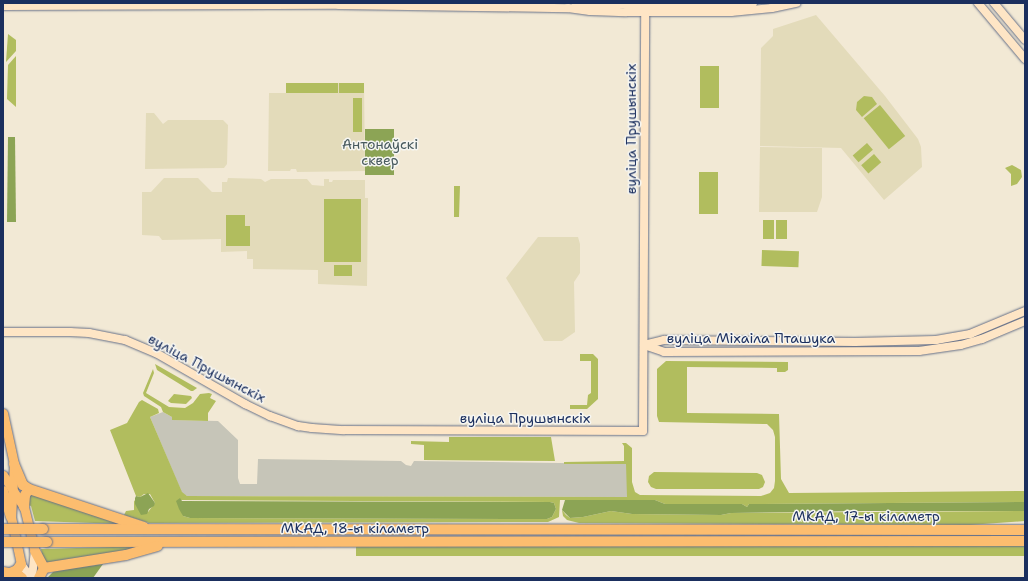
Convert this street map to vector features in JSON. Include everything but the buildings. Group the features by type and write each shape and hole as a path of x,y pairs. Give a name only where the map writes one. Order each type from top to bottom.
{"highway":[{"path":"14,464 23,485 29,489 156,530"},
{"path":"24,507 25,495 29,489"},
{"path":"8,491 11,517"},
{"name":"МКАД, 18-ы кіламетр","path":"3,529 707,535"},
{"name":"МКАД, 17-ы кіламетр","path":"707,535 1025,530"},
{"name":"МКАД, 18-ы кіламетр","path":"3,542 185,543 707,535"},
{"name":"МКАД, 17-ы кіламетр","path":"707,535 1025,541"},
{"path":"44,568 126,554 160,546 185,543"},
{"path":"35,551 44,568"},
{"path":"7,572 17,570 21,564"},
{"path":"39,578 44,568"},
{"path":"7,572 22,578"}],"main road":[{"path":"3,413 14,464 8,491"},
{"path":"3,475 8,491 24,507 35,551"},
{"path":"11,517 21,564"}],"street":[{"path":"3,6 339,6 568,8 590,11 644,6 753,3"},
{"path":"644,6 731,12 772,8 796,3"},
{"path":"978,3 1025,60"},
{"path":"994,3 1025,40"},
{"name":"вуліца Прушынскіх","path":"3,332 76,332 125,340 156,353 235,399 270,416 298,426 344,430 643,431 644,6"},
{"name":"вуліца Міхаіла Пташука","path":"644,345 664,340 855,342 936,340 970,334 1025,311"},
{"name":"вуліца Міхаіла Пташука","path":"644,345 664,352 919,351 961,345 982,339 1025,321"},
{"path":"32,578 35,551"},
{"path":"21,564 32,578"}],"shaded area":[{"path":"816,15 885,96 918,139 921,147 922,167 884,200 841,148 760,146 761,48 773,36 773,29"},
{"path":"286,83 364,83 365,171 297,172 296,169 291,169 290,171 268,171 269,93 286,93"},
{"path":"146,113 154,113 163,124 168,120 223,120 228,125 227,164 224,168 145,169"},
{"path":"760,147 822,148 822,197 817,212 759,212"},
{"path":"164,178 198,178 212,192 222,192 222,182 227,182 228,178 261,179 265,182 271,179 307,179 312,185 324,186 324,179 329,179 329,182 332,182 333,180 365,180 365,198 368,198 367,286 318,284 318,270 253,269 253,259 247,259 247,251 221,252 221,239 162,240 159,236 142,235 142,192 151,192"},
{"path":"538,237 578,237 580,244 580,273 574,282 575,332 562,341 544,341 506,278"},
{"path":"163,412 172,417 172,420 218,421 238,440 238,478 240,484 257,484 258,459 401,461 406,465 411,466 414,461 627,464 627,497 187,496 182,493 150,417"}],"green space":[{"path":"8,34 16,40 16,51 6,62"},
{"path":"16,56 16,107 7,99 8,65"},
{"path":"700,66 719,66 719,108 700,108"},
{"path":"286,83 338,83 338,93 286,93"},
{"path":"339,83 364,83 364,93 339,93"},
{"path":"864,96 872,97 877,104 862,117 856,110 857,102"},
{"path":"353,98 362,98 362,132 353,132"},
{"path":"880,105 905,136 889,149 864,118"},
{"name":"Антонаўскі сквер","path":"365,129 394,129 394,175 365,175"},
{"path":"8,137 15,137 16,222 7,222"},
{"path":"867,143 873,150 859,162 853,155"},
{"path":"874,154 881,162 868,173 861,165"},
{"path":"1012,165 1021,170 1022,177 1017,184 1011,186 1011,174 1005,168"},
{"path":"699,172 718,172 718,214 699,214"},
{"path":"454,186 460,186 459,217 454,217"},
{"path":"324,199 361,199 361,262 324,262"},
{"path":"226,215 245,215 245,226 250,226 250,246 226,246"},
{"path":"763,220 774,220 774,239 763,239"},
{"path":"776,220 787,220 787,239 776,239"},
{"path":"762,250 799,251 798,267 761,266"},
{"path":"334,265 352,265 352,276 334,276"},
{"path":"580,354 593,354 598,359 598,399 587,409 570,409 570,405 587,405 588,395 591,393 591,361 580,361"},
{"path":"666,361 788,362 788,370 785,372 777,372 777,368 687,367 687,413 779,414 781,479 789,493 1025,491 1025,502 749,504 747,507 742,504 665,504 655,500 560,500 559,517 548,522 149,523 124,515 126,511 134,510 134,500 140,509 148,512 155,503 150,494 144,494 140,497 136,496 110,430 127,423 139,402 142,400 158,409 159,413 150,417 182,492 187,496 627,497 626,464 564,464 564,462 624,461 624,446 622,443 626,443 632,448 632,482 635,492 640,495 761,496 770,493 774,488 775,481 775,437 773,430 767,424 659,422 657,416 657,369","holes":["181,500 554,503 556,509 552,517 547,519 190,518 183,516"]},
{"path":"155,364 197,388 191,391 157,370"},
{"path":"153,369 154,373 146,393 169,407 185,408 193,403 200,394 212,394 210,398 216,401 208,413 208,421 172,420 172,417 163,412 161,407 144,396 143,393"},
{"path":"174,394 191,396 192,398 186,404 171,403 168,401"},
{"path":"449,437 551,437 555,461 424,460 424,445 411,444 411,441 449,442"},
{"path":"654,472 757,473 762,475 765,482 763,487 759,489 656,489 651,487 648,482 649,476"},
{"path":"29,493 123,524 35,521 31,506 28,505"},
{"path":"148,493 155,503 154,506 149,509 147,514 141,515 135,504 135,498 136,496 140,497"},
{"path":"180,498 182,501 550,502 554,503 556,509 552,517 547,519 190,518 183,516 179,509 176,501"},
{"path":"565,500 655,500 665,504 742,504 747,507 749,504 1025,502 1025,511 864,511 731,513 721,515 632,514 611,511 583,517 570,518 562,510"},
{"path":"562,510 570,518 583,517 611,511 632,514 721,515 731,513 1025,511 1025,521 969,525 579,523 567,520 563,516"},
{"path":"356,545 1025,545 1025,556 356,556"},
{"path":"149,546 49,564 43,559 41,549"},
{"path":"103,564 93,578 47,578 54,571"}]}
